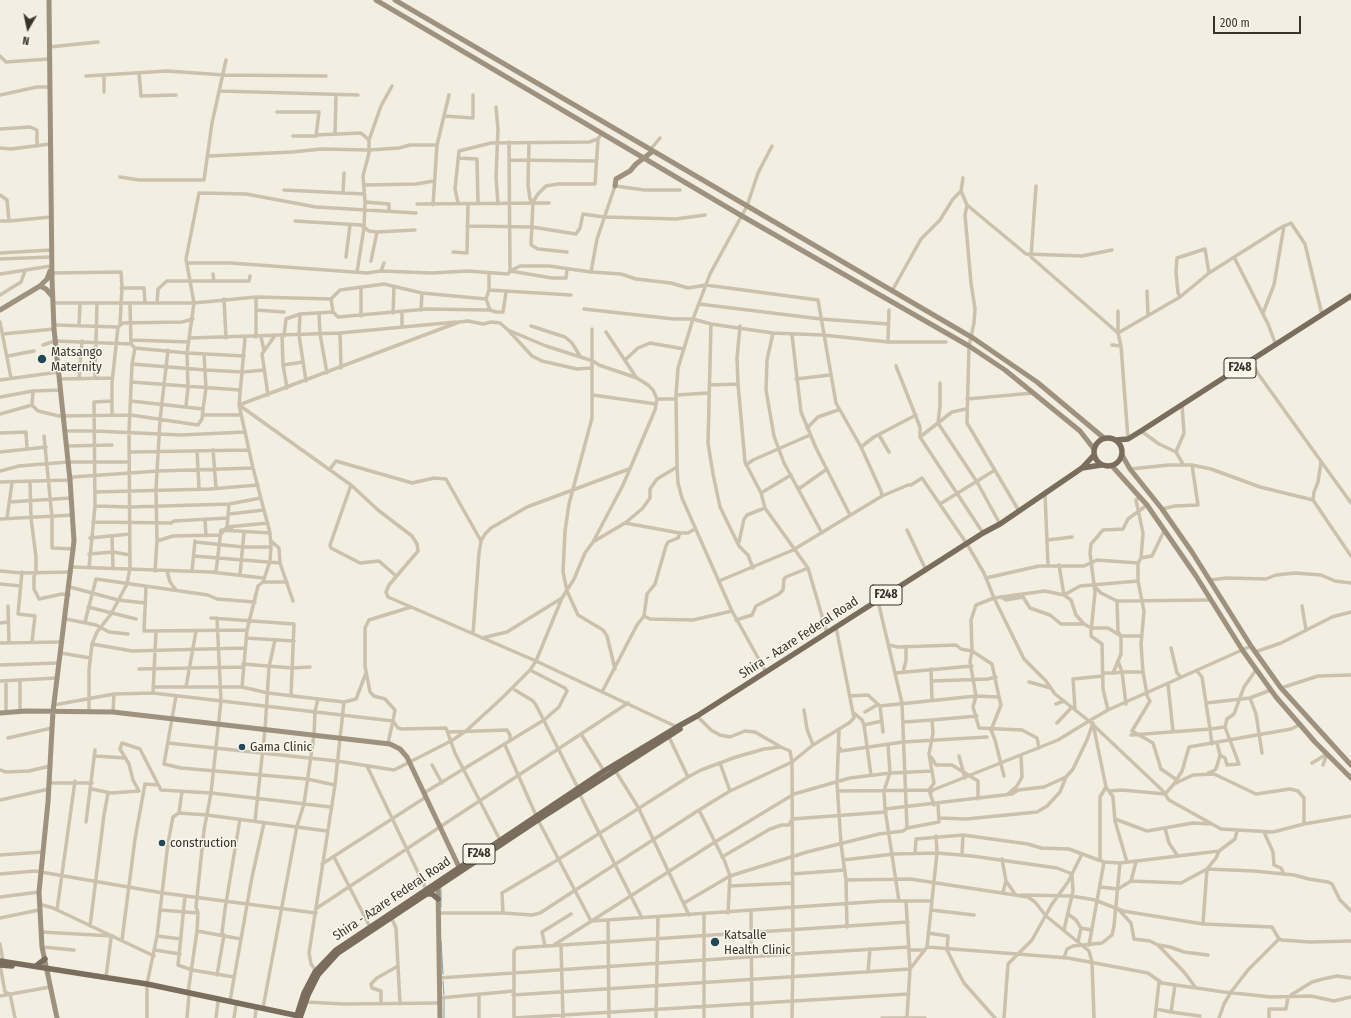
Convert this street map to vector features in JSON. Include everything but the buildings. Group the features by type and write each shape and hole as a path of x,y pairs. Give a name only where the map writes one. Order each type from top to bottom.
{"main road":[{"name":"F248","path":"1116,440 1128,439 1141,432 1351,296"},
{"path":"1122,453 1116,440 1104,438 1097,442 1094,452 1096,461 1101,465 1112,466 1120,460 1128,439"},
{"name":"Shira - Azare Federal Road","path":"293,1017 305,1002 317,972 338,953 391,918 459,867 500,840 669,736 689,721 827,632 983,533 1000,524 1082,468 1094,452"},
{"name":"Shira - Azare Federal Road","path":"1082,468 1101,465"},
{"name":"Shira - Azare Federal Road","path":"579,791 604,771 689,721"},
{"name":"Shira - Azare Federal Road","path":"293,1017 317,972 336,950 370,927 438,886 537,817"},
{"path":"426,892 432,894 438,899"},
{"path":"36,966 45,959"},
{"path":"1,963 106,977 263,1008 293,1017"},
{"path":"1,963 36,966 147,986"},
{"path":"188,994 236,1006 293,1017"},
{"path":"293,1017 299,1006"}],"street":[{"path":"49,0 52,296 70,480 74,549 53,711 49,790 38,892 42,947 56,1018"},
{"path":"376,0 742,216 969,346 1006,370 1080,431 1094,452"},
{"path":"395,0 972,337 1037,382 1104,438"},
{"path":"49,47 98,42"},
{"path":"0,56 6,62 49,59"},
{"path":"120,177 139,180 204,180 212,123 221,91 226,60"},
{"path":"86,76 166,71 224,75 326,76"},
{"path":"139,73 141,96 176,95"},
{"path":"104,75 104,92"},
{"path":"357,272 364,228 364,170 369,150 369,140 381,106 392,86"},
{"path":"0,95 37,87 49,87"},
{"path":"221,91 358,95"},
{"path":"335,134 336,95"},
{"path":"433,205 437,145 449,95"},
{"path":"444,116 473,118 473,95"},
{"path":"496,107 498,143 496,176 498,204"},
{"path":"277,112 319,112 316,135"},
{"path":"588,124 593,116"},
{"path":"0,129 30,127 37,130 37,146"},
{"path":"567,252 532,247 530,242 533,202 546,186 558,184 595,184 598,139 602,132"},
{"path":"292,136 361,134 369,140"},
{"path":"591,272 597,239 616,179 630,171 652,150 660,138"},
{"path":"458,203 455,189 459,151 466,148 509,142 589,142 598,139"},
{"path":"509,142 510,271"},
{"path":"529,143 530,199 533,202"},
{"path":"0,148 11,150 50,144"},
{"path":"208,156 322,149 369,150 399,148 410,145 437,145"},
{"path":"766,672 732,612 694,529 682,498 678,483 677,467 676,397 678,368 693,319 706,285 747,206 758,173 772,146"},
{"path":"458,158 477,160 478,204"},
{"path":"509,160 529,159 596,161"},
{"path":"343,193 344,173"},
{"path":"963,178 961,191 967,205 1026,254 1082,256 1112,250"},
{"path":"364,186 416,184 434,181"},
{"path":"615,186 680,190"},
{"path":"1036,186 1030,254 1031,257 1118,332"},
{"path":"284,190 364,194"},
{"path":"892,291 921,239 940,220 953,199 961,191"},
{"path":"186,406 188,387 187,353 193,319 194,303 188,280 186,259 199,193 246,194 316,207 416,213"},
{"path":"0,195 7,200 9,221"},
{"path":"365,202 389,204 389,211"},
{"path":"417,204 549,203"},
{"path":"454,252 467,253 468,204"},
{"path":"967,205 966,215 969,268 975,309 972,337 969,346 966,409 967,423 1019,510"},
{"path":"467,226 532,227 576,234 580,228 583,214 604,217 676,219 705,215"},
{"path":"0,221 51,217"},
{"path":"295,222 361,225 364,228 376,232 415,230"},
{"path":"1118,332 1180,297 1209,273 1291,223 1304,240 1322,315"},
{"path":"346,257 350,225"},
{"path":"1263,313 1274,285 1284,226"},
{"path":"372,260 376,232"},
{"path":"1180,297 1178,293 1176,272 1177,258 1205,249 1209,273"},
{"path":"0,253 51,250"},
{"path":"0,259 51,257"},
{"path":"1234,257 1263,313 1276,345"},
{"path":"187,263 231,263 357,272 381,271 432,273 468,271 508,274 510,271 520,266 549,266 591,272 621,274 636,278 671,283 688,288 706,285 818,300 830,376 838,410 861,447 882,496"},
{"path":"381,271 384,264"},
{"path":"0,310 40,286 47,279 51,269"},
{"path":"0,274 51,269 120,272 121,303 112,378 112,415"},
{"path":"510,271 552,278 566,278 567,269"},
{"path":"0,295 20,282 25,271"},
{"path":"489,273 489,290 486,300 490,310"},
{"path":"213,274 214,281"},
{"path":"157,303 158,289 167,281 250,281 250,276"},
{"path":"53,303 194,303 256,297 331,299 340,290 384,284 422,293 486,300"},
{"path":"40,286 46,289 52,296"},
{"path":"361,287 361,316"},
{"path":"393,312 394,287"},
{"path":"121,288 144,288 144,303"},
{"path":"489,290 571,295"},
{"path":"1148,291 1148,315"},
{"path":"331,299 333,312 338,317 421,310 490,310 503,312 506,292"},
{"path":"421,310 422,293"},
{"path":"256,297 256,337"},
{"path":"224,299 226,338"},
{"path":"79,326 80,303"},
{"path":"96,377 98,326 97,303"},
{"path":"89,711 88,698 92,644 100,628 111,614 127,584 130,568 129,432 131,415 132,364 135,348 131,342 130,303"},
{"path":"699,304 888,324"},
{"path":"584,308 674,319 693,319 711,324 792,335 823,335 888,342 946,342"},
{"path":"256,310 284,312"},
{"path":"888,342 889,310"},
{"path":"1118,311 1118,332 1121,346 1128,439"},
{"path":"287,388 283,365 283,336 285,320 300,314 333,312"},
{"path":"402,312 402,327"},
{"path":"319,313 320,334 326,374"},
{"path":"300,314 300,336 306,381"},
{"path":"3,334 54,327 119,326 130,323 182,322 193,319"},
{"path":"43,346 56,341 115,343 300,336 468,321 483,324 491,322 500,324 508,330 532,356 542,361 577,369 590,368"},
{"path":"0,322 8,356 11,378"},
{"path":"239,405 326,374 459,322"},
{"path":"711,324 708,393 708,443 717,499 739,546 748,555 753,568"},
{"path":"531,326 565,337 572,343 580,356"},
{"path":"740,327 737,358 743,455 746,465 761,493 765,508 793,550 808,568 827,632"},
{"path":"592,329 593,361 590,368 593,395 592,418 573,491 565,531 563,572 566,591 578,615 603,630 607,636 615,669"},
{"path":"168,743 337,761 394,770 452,741 466,731 508,693 530,670 536,661 562,598 574,579 585,553 609,514 656,404 656,399 653,390 648,384 637,378 598,365 593,361 580,356 546,346 508,330"},
{"path":"606,332 637,378"},
{"path":"340,333 341,368"},
{"path":"772,333 767,360 766,390 779,449 822,533"},
{"path":"792,335 799,405 807,428 850,515"},
{"path":"261,337 264,350"},
{"path":"268,395 262,354 274,337"},
{"path":"242,688 244,648 247,630 258,586 263,580 270,563 271,547 268,523 253,468 239,405 245,338"},
{"path":"79,378 82,341"},
{"path":"625,360 638,348 650,343 684,349"},
{"path":"1112,346 1121,346"},
{"path":"135,348 244,356"},
{"path":"155,571 157,541 156,489 160,453 160,420 168,350"},
{"path":"8,356 34,351"},
{"path":"33,391 32,405 38,411 64,416 131,415 198,425 203,415 206,388 204,354"},
{"path":"1251,361 1351,503"},
{"path":"283,365 304,362"},
{"path":"132,364 243,372 264,370"},
{"path":"896,366 920,426 920,437 983,533"},
{"path":"0,380 59,372"},
{"path":"796,379 830,376"},
{"path":"60,379 96,377 112,378"},
{"path":"131,382 240,390"},
{"path":"940,382 938,423 976,482 1000,524"},
{"path":"709,385 738,384"},
{"path":"0,397 33,391 61,390"},
{"path":"656,399 708,393"},
{"path":"967,398 1033,393"},
{"path":"593,395 656,404"},
{"path":"131,400 203,409"},
{"path":"88,568 90,538 95,506 94,402 111,401"},
{"path":"0,414 32,405"},
{"path":"239,405 330,469 351,485 378,510 412,536 417,544 418,550 389,584 386,592 388,596 536,661 677,727"},
{"path":"1176,452 1184,433 1182,405"},
{"path":"920,437 952,412 966,409"},
{"path":"807,428 818,417 838,410"},
{"path":"203,415 241,415"},
{"path":"861,447 879,435 916,416"},
{"path":"65,431 160,432 181,435 245,432"},
{"path":"0,434 26,432 28,434 27,448"},
{"path":"1141,432 1159,444 1176,452 1183,464"},
{"path":"746,465 753,460 810,434"},
{"path":"879,435 889,452"},
{"path":"44,436 52,517 52,548 74,549"},
{"path":"67,446 112,445"},
{"path":"0,452 46,447"},
{"path":"214,450 216,488"},
{"path":"130,452 160,453 250,450"},
{"path":"197,451 199,488"},
{"path":"1122,453 1130,469 1162,508 1210,580 1251,646 1281,688 1351,765"},
{"path":"330,469 336,461 412,483 434,478 446,479 481,541"},
{"path":"0,471 12,467 68,462 130,462"},
{"path":"1321,462 1313,500 1351,556"},
{"path":"1130,469 1183,464 1192,465 1211,469 1260,487 1313,500"},
{"path":"1162,508 1175,506 1198,506 1192,465"},
{"path":"1112,466 1147,505 1211,600 1243,651 1271,690 1327,754 1351,778"},
{"path":"593,542 625,523 642,509 650,498 650,489 657,479 677,467"},
{"path":"0,482 12,483 70,480 73,477 158,471 197,471 253,468"},
{"path":"473,634 481,541 491,528 518,511 629,469"},
{"path":"798,488 827,469"},
{"path":"940,504 995,470"},
{"path":"761,493 791,475"},
{"path":"719,582 793,550 882,496 908,484 911,485 922,478 967,544 986,578 994,598 1024,658 1064,701 1091,722 1173,802 1224,830 1264,832 1280,831 1304,824 1351,816"},
{"path":"30,482 32,501 31,518 36,557 34,589 39,599 62,594 69,595"},
{"path":"7,518 12,483"},
{"path":"95,492 258,485"},
{"path":"351,485 330,545 331,548 360,563 379,561 396,576"},
{"path":"1045,494 1048,565"},
{"path":"1140,497 1136,500 1137,511 1143,533 1141,558 1138,563 1138,581 1144,611 1142,636 1143,672 1146,694 1150,701 1132,731 1153,743 1161,769 1177,780"},
{"path":"9,502 71,498"},
{"path":"95,506 130,507 156,505 229,504 261,498"},
{"path":"226,529 229,516 229,504"},
{"path":"1108,710 1103,675 1102,644 1091,636 1095,592 1090,553 1091,544 1103,530 1123,529 1128,519 1147,505"},
{"path":"739,546 739,537 744,519 747,515 765,508"},
{"path":"93,522 157,521 170,523 174,521 205,519 264,510"},
{"path":"0,519 73,515"},
{"path":"205,519 206,536"},
{"path":"216,572 221,530 268,523"},
{"path":"625,523 680,533 688,533 694,529"},
{"path":"226,529 244,532 270,533"},
{"path":"907,530 926,570"},
{"path":"1141,558 1152,556 1164,531"},
{"path":"240,575 244,532"},
{"path":"602,692 637,625 644,616 647,594 655,584 666,546 668,542 675,540 680,533"},
{"path":"90,538 130,534"},
{"path":"194,539 220,535"},
{"path":"112,536 113,568"},
{"path":"157,541 173,536 243,547 271,547"},
{"path":"1048,540 1072,537"},
{"path":"192,571 194,539"},
{"path":"271,541 279,548 280,563 293,602"},
{"path":"89,554 113,552 130,555"},
{"path":"194,556 280,563"},
{"path":"986,578 1048,565 1084,566 1097,560 1138,563"},
{"path":"1059,565 1064,595"},
{"path":"0,571 36,573 88,568 130,568 155,571 216,572 263,580 287,582"},
{"path":"736,620 752,614 756,606 779,594 783,590 784,579 786,577 808,568"},
{"path":"167,571 170,582 176,590"},
{"path":"22,572 18,614 35,616 32,642"},
{"path":"1210,580 1227,578 1266,579 1276,575 1295,573 1321,575 1335,581 1351,583"},
{"path":"85,622 91,592 96,579 208,595 217,599 255,602"},
{"path":"1064,595 1080,586 1138,581"},
{"path":"0,584 21,586"},
{"path":"1093,585 1101,593 1117,601 1211,600"},
{"path":"70,587 118,600 145,603"},
{"path":"146,587 143,630 146,632 247,630"},
{"path":"1039,748 1036,738 1022,730 998,728 991,730 986,727 979,728 977,716 973,707 976,696 972,666 970,662 972,651 971,620 976,605 994,598 1045,591 1064,595 1071,600 1076,615 1084,624 1091,628 1108,628 1121,636 1142,636"},
{"path":"1001,597 1006,600 1023,596 1030,608 1050,615 1061,624 1084,624"},
{"path":"481,638 513,629 562,598"},
{"path":"878,601 902,703 904,722 903,742 906,773 907,828"},
{"path":"1113,673 1121,654 1121,636 1118,632 1119,622 1117,616 1117,601"},
{"path":"8,606 9,643"},
{"path":"1302,606 1306,630"},
{"path":"388,743 395,710 385,699 374,696 370,692 365,662 366,624 369,620 411,607"},
{"path":"88,608 136,619"},
{"path":"644,616 650,619 693,620 732,612"},
{"path":"1255,652 1281,643 1332,618 1351,612"},
{"path":"211,618 296,624 291,696"},
{"path":"187,1018 188,994 197,931 197,897 211,793 222,688 217,618"},
{"path":"66,619 85,622 109,632 128,634"},
{"path":"0,623 8,622"},
{"path":"836,627 854,716"},
{"path":"153,693 156,631"},
{"path":"186,687 196,631"},
{"path":"246,638 294,641"},
{"path":"255,821 259,776 266,730 269,667 275,640"},
{"path":"0,643 62,642"},
{"path":"92,644 132,651 193,648 244,648"},
{"path":"889,645 906,647 956,645 960,649 972,651 992,664 1001,705 991,730 1004,776"},
{"path":"838,791 906,790 930,792 1064,737 1091,722 1108,710 1126,704 1181,677 1243,651 1251,646"},
{"path":"903,672 906,661 906,647"},
{"path":"1171,648 1177,673 1181,677"},
{"path":"61,653 90,658"},
{"path":"1118,661 1122,672 1126,704"},
{"path":"0,665 59,663"},
{"path":"140,669 243,666 292,668 310,667"},
{"path":"896,673 972,666"},
{"path":"931,669 932,700"},
{"path":"322,864 392,819 465,768 544,720 559,707 567,690 530,670"},
{"path":"1220,755 1225,758 1227,765 1239,764 1225,727 1227,719 1234,714 1244,688 1256,670"},
{"path":"1197,671 1202,677 1212,744"},
{"path":"153,687 242,688 268,693 344,702 356,700 366,672"},
{"path":"1074,708 1073,679 1122,672 1143,672"},
{"path":"1281,688 1318,676 1351,675"},
{"path":"932,681 974,680 996,677"},
{"path":"0,681 57,678"},
{"path":"20,680 20,712"},
{"path":"6,681 3,713 53,711 113,712 388,743 400,749 409,762 459,867"},
{"path":"1029,682 1051,688"},
{"path":"1168,684 1172,731"},
{"path":"515,690 533,701 544,720 642,918"},
{"path":"1206,703 1250,698 1271,690"},
{"path":"54,705 114,694 153,693 393,721 398,728 402,729 446,728 452,741 455,753 465,768 479,802 500,840"},
{"path":"113,712 114,694"},
{"path":"850,696 868,695 879,705 883,732"},
{"path":"176,696 168,743 166,745 164,764 181,768 307,779 335,785"},
{"path":"865,712 879,705 976,696 999,697"},
{"path":"1250,698 1256,714 1262,753"},
{"path":"263,1008 297,826 304,804 314,735 315,711 318,699"},
{"path":"1056,704 1064,701"},
{"path":"317,972 311,964 309,957 335,785 344,702"},
{"path":"317,908 628,703"},
{"path":"1057,722 1074,708"},
{"path":"804,710 807,729 813,745"},
{"path":"697,716 711,730 720,735 730,737 745,731 755,732 790,751 792,762 791,797 793,883 792,1018"},
{"path":"854,716 858,717 864,725 869,748 871,775"},
{"path":"438,913 538,914 730,791 792,762 813,745 839,730 854,716"},
{"path":"904,722 977,716"},
{"path":"932,720 933,733 929,754 934,783 930,792 940,818"},
{"path":"864,725 882,721"},
{"path":"940,818 966,819 1015,812 1038,812 1056,798 1066,777 1073,769 1085,745 1091,722"},
{"path":"1091,722 1106,787 1113,796 1115,819 1127,862"},
{"path":"1165,794 1177,780 1184,766 1189,747 1217,743 1259,733 1291,729 1301,724"},
{"path":"1131,735 1225,727"},
{"path":"8,738 52,728"},
{"path":"448,732 507,730 510,735 510,742"},
{"path":"839,730 839,816 846,880 847,927"},
{"path":"581,734 604,771"},
{"path":"669,736 688,777"},
{"path":"839,741 840,751 903,742 987,737"},
{"path":"139,791 120,749 122,743 140,749 161,790 211,793 331,807"},
{"path":"1174,784 1186,777 1205,774 1215,770 1220,755 1217,743"},
{"path":"505,745 537,817 591,921"},
{"path":"888,745 890,773 884,790 885,811 887,833 899,901"},
{"path":"503,913 502,893 560,859 688,777 720,763 764,750 781,747"},
{"path":"86,822 92,788 95,750"},
{"path":"929,754 936,765 952,765 978,781 978,799"},
{"path":"1312,763 1327,754"},
{"path":"1323,765 1327,754"},
{"path":"1007,795 1017,786 1022,777 1021,755"},
{"path":"95,756 125,758"},
{"path":"959,756 966,778"},
{"path":"720,763 730,791"},
{"path":"432,765 442,783"},
{"path":"0,770 6,772 29,771 50,766"},
{"path":"366,766 426,892"},
{"path":"615,770 639,809 670,871 689,915"},
{"path":"553,946 715,842 799,792 838,783 850,778 890,773 932,771"},
{"path":"1205,774 1217,775 1256,794 1290,789 1298,791 1304,798 1304,824"},
{"path":"792,819 885,811 906,807 936,805 1007,795 1018,790 1044,788 1066,777"},
{"path":"57,910 76,782"},
{"path":"49,783 92,782"},
{"path":"122,940 130,888 135,839 145,784 158,785"},
{"path":"1100,860 1100,797 1106,787"},
{"path":"92,788 108,793 144,791"},
{"path":"1162,790 1170,789"},
{"path":"0,800 49,790"},
{"path":"1110,791 1122,790 1165,794"},
{"path":"179,813 182,791"},
{"path":"90,926 108,793"},
{"path":"699,810 730,876 728,913"},
{"path":"147,1018 147,986 155,950 171,821 173,817 179,813 207,815 327,830"},
{"path":"684,903 730,876 841,844 939,822 940,818"},
{"path":"217,975 224,935 222,933 226,901 240,819"},
{"path":"722,857 770,829 782,825 789,825 792,819"},
{"path":"1115,819 1143,830 1193,823 1212,824"},
{"path":"230,1001 252,877 264,823"},
{"path":"1165,828 1169,843 1177,855"},
{"path":"1100,887 1118,888 1131,881 1181,883 1207,869 1216,858 1219,851 1235,839 1237,831"},
{"path":"1264,832 1273,852 1274,865 1281,868 1284,874"},
{"path":"915,853 916,839 936,836 963,835 1028,844 1041,848 1069,849 1104,862 1120,863 1219,851"},
{"path":"962,854 963,835"},
{"path":"305,1002 400,1004 479,994 562,992 910,968 926,949 937,853 936,836"},
{"path":"0,855 42,852"},
{"path":"843,860 891,854 962,854 1052,866 1072,874"},
{"path":"1004,1018 1006,973 1008,964 1032,940 1055,900 1060,895 1082,854"},
{"path":"334,857 370,927"},
{"path":"1002,859 1006,881 1015,894"},
{"path":"1089,945 1098,902 1104,862"},
{"path":"1131,881 1136,862"},
{"path":"1064,958 1067,949 1073,946 1102,943 1112,935 1117,910 1120,863"},
{"path":"1207,869 1284,874 1328,882 1332,884 1340,900 1351,911"},
{"path":"1203,924 1207,869"},
{"path":"792,874 845,870"},
{"path":"0,874 40,872 163,893 316,913"},
{"path":"1064,930 1072,896 1072,874"},
{"path":"846,880 895,879 934,882 1021,895 1072,896 1098,902 1117,910 1203,924 1272,927 1279,939"},
{"path":"1003,892 1006,881"},
{"path":"729,886 793,883"},
{"path":"438,886 439,978 442,999 440,1018"},
{"path":"0,897 38,892"},
{"path":"1021,895 1035,902 1046,916 1089,951 1092,962 1094,1018"},
{"path":"185,896 178,965 192,970 234,977"},
{"path":"906,901 910,968 906,1017"},
{"path":"591,921 847,904 931,901"},
{"path":"39,904 57,910 112,937"},
{"path":"0,918 39,910"},
{"path":"160,910 198,913"},
{"path":"931,910 974,915"},
{"path":"1117,910 1132,923 1134,939 1150,941 1158,945 1184,952 1208,955"},
{"path":"750,911 752,1018"},
{"path":"545,946 542,932 571,914"},
{"path":"704,914 704,1018"},
{"path":"1068,914 1076,920 1081,928 1078,942"},
{"path":"656,1018 658,917"},
{"path":"391,918 396,928 400,1004"},
{"path":"608,920 609,1018"},
{"path":"908,922 515,949 513,993 514,1018 909,994"},
{"path":"1081,928 1092,930"},
{"path":"197,931 241,939"},
{"path":"41,932 93,934 112,937 122,940 154,956"},
{"path":"928,933 948,936 947,950 964,983 995,1018"},
{"path":"157,936 181,939"},
{"path":"106,977 112,937"},
{"path":"1279,939 1310,942 1351,941"},
{"path":"1219,1018 1224,1004 1231,992 1248,970 1279,939"},
{"path":"0,944 5,992 10,994"},
{"path":"1158,945 1184,972 1196,988"},
{"path":"561,946 563,1016"},
{"path":"42,947 74,950"},
{"path":"439,978 752,955 870,949 926,949 1064,958 1148,973 1159,982 1271,997 1311,996 1334,1001 1351,997"},
{"path":"868,972 870,949"},
{"path":"155,950 180,954"},
{"path":"381,1004 380,991 372,988 371,984 377,978 398,966"},
{"path":"1269,1018 1269,1009 1286,1008 1288,997 1312,982 1323,978 1337,976 1351,978"},
{"path":"1155,1018 1159,982"},
{"path":"1171,1012 1175,985"},
{"path":"0,996 50,987"},
{"path":"10,994 14,1018"},
{"path":"479,994 479,1018"},
{"path":"216,1018 218,1002"},
{"path":"234,1018 236,1006"},
{"path":"1156,1009 1200,1016"},
{"path":"255,1018 256,1010"},
{"path":"882,1018 924,1018"}],"waterway":[{"path":"441,889 441,907"},
{"path":"441,941 443,974"},
{"path":"443,981 444,995"},
{"path":"444,999 444,1018"}],"place":[{"name":"Matsango Maternity","path":"42,359"},
{"name":"Gama Clinic","path":"242,747"},
{"name":"construction","path":"162,843"},
{"name":"Katsalle Health Clinic","path":"715,942"}]}
